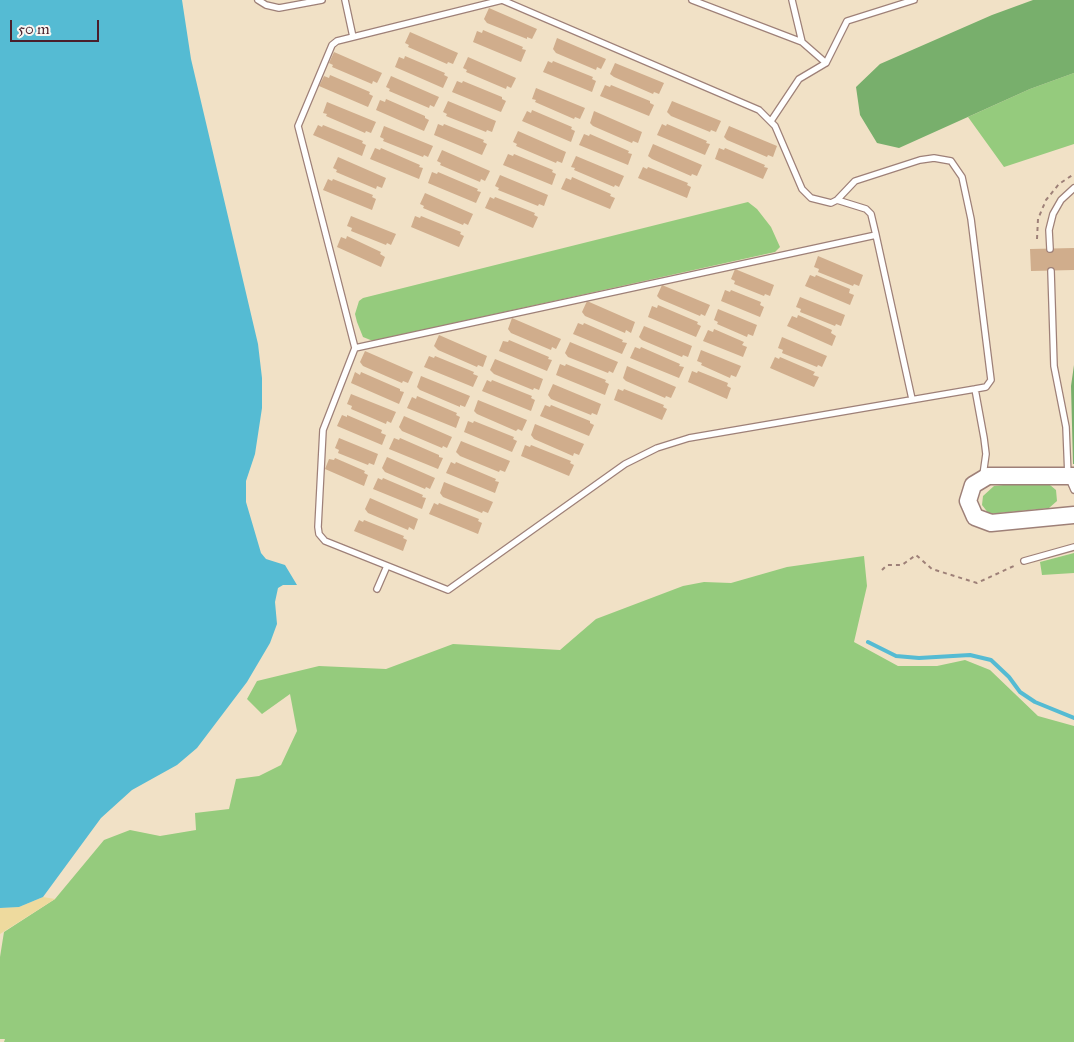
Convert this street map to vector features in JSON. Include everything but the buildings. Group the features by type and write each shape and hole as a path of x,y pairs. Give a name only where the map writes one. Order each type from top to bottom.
{"main road":[{"path":"1072,480 982,478 970,489 968,501 975,517 985,522 1074,515"}],"lane":[{"path":"258,0 266,5 279,8 322,0"},
{"path":"345,0 353,37"},
{"path":"502,0 758,110 771,121 802,189 811,198 831,203 837,200 855,181 920,160 934,158 951,161 962,177 971,219 991,380 986,387 924,399 912,398 730,433 689,438 657,448 625,464 448,590 325,541 319,534 323,430 356,348 298,126 332,45 353,37 502,0"},
{"path":"692,0 802,42 826,63"},
{"path":"792,0 802,42"},
{"path":"771,121 799,79 826,63 847,21 914,0"},
{"path":"1050,249 1049,230 1053,214 1061,200 1074,188"},
{"path":"837,200 866,209 871,214 912,398"},
{"path":"356,348 876,236"},
{"path":"1051,271 1054,366 1066,427 1072,480"},
{"path":"975,389 986,454 982,478"},
{"path":"1024,561 1074,547"},
{"path":"377,589 387,566"}],"path":[{"path":"882,570 887,564 902,565 916,555 932,569 977,583 1024,561"}],"green space":[{"path":"1033,0 1074,0 1074,73 1030,89 899,148 877,143 860,115 856,87 880,64 992,15"},
{"path":"1074,73 1074,144 1004,167 968,117 1030,89"},
{"path":"748,202 757,209 771,227 780,247 775,252 373,341 363,337 357,322 355,314 359,301 363,298"},
{"path":"1074,365 1074,464 1073,464 1071,386"},
{"path":"1050,485 1056,490 1057,501 1049,508 989,514 982,505 983,496 994,486"},
{"path":"1074,553 1074,573 1042,575 1040,562"},
{"path":"864,556 867,586 854,642 898,666 937,666 965,660 990,670 1038,716 1074,726 1074,1042 4,1042 5,1039 0,1039 0,957 4,932 55,899 104,840 130,830 160,836 196,830 195,813 229,809 236,779 259,776 281,765 297,731 290,694 262,714 247,699 257,681 319,666 386,669 453,644 560,650 596,619 683,586 704,582 731,583 787,567"}],"sand":[{"path":"43,897 55,899 0,934 0,908 19,907"}],"water":[{"path":"0,0 182,0 191,59 258,344 262,378 262,408 255,454 246,481 246,502 261,553 266,559 285,565 297,585 283,585 278,588 275,602 277,624 270,643 247,682 197,748 177,765 132,790 101,818 43,897 19,907 0,908"}],"waterway":[{"path":"868,642 896,656 919,658 970,655 991,660 1009,677 1020,692 1035,702 1074,718"}]}
